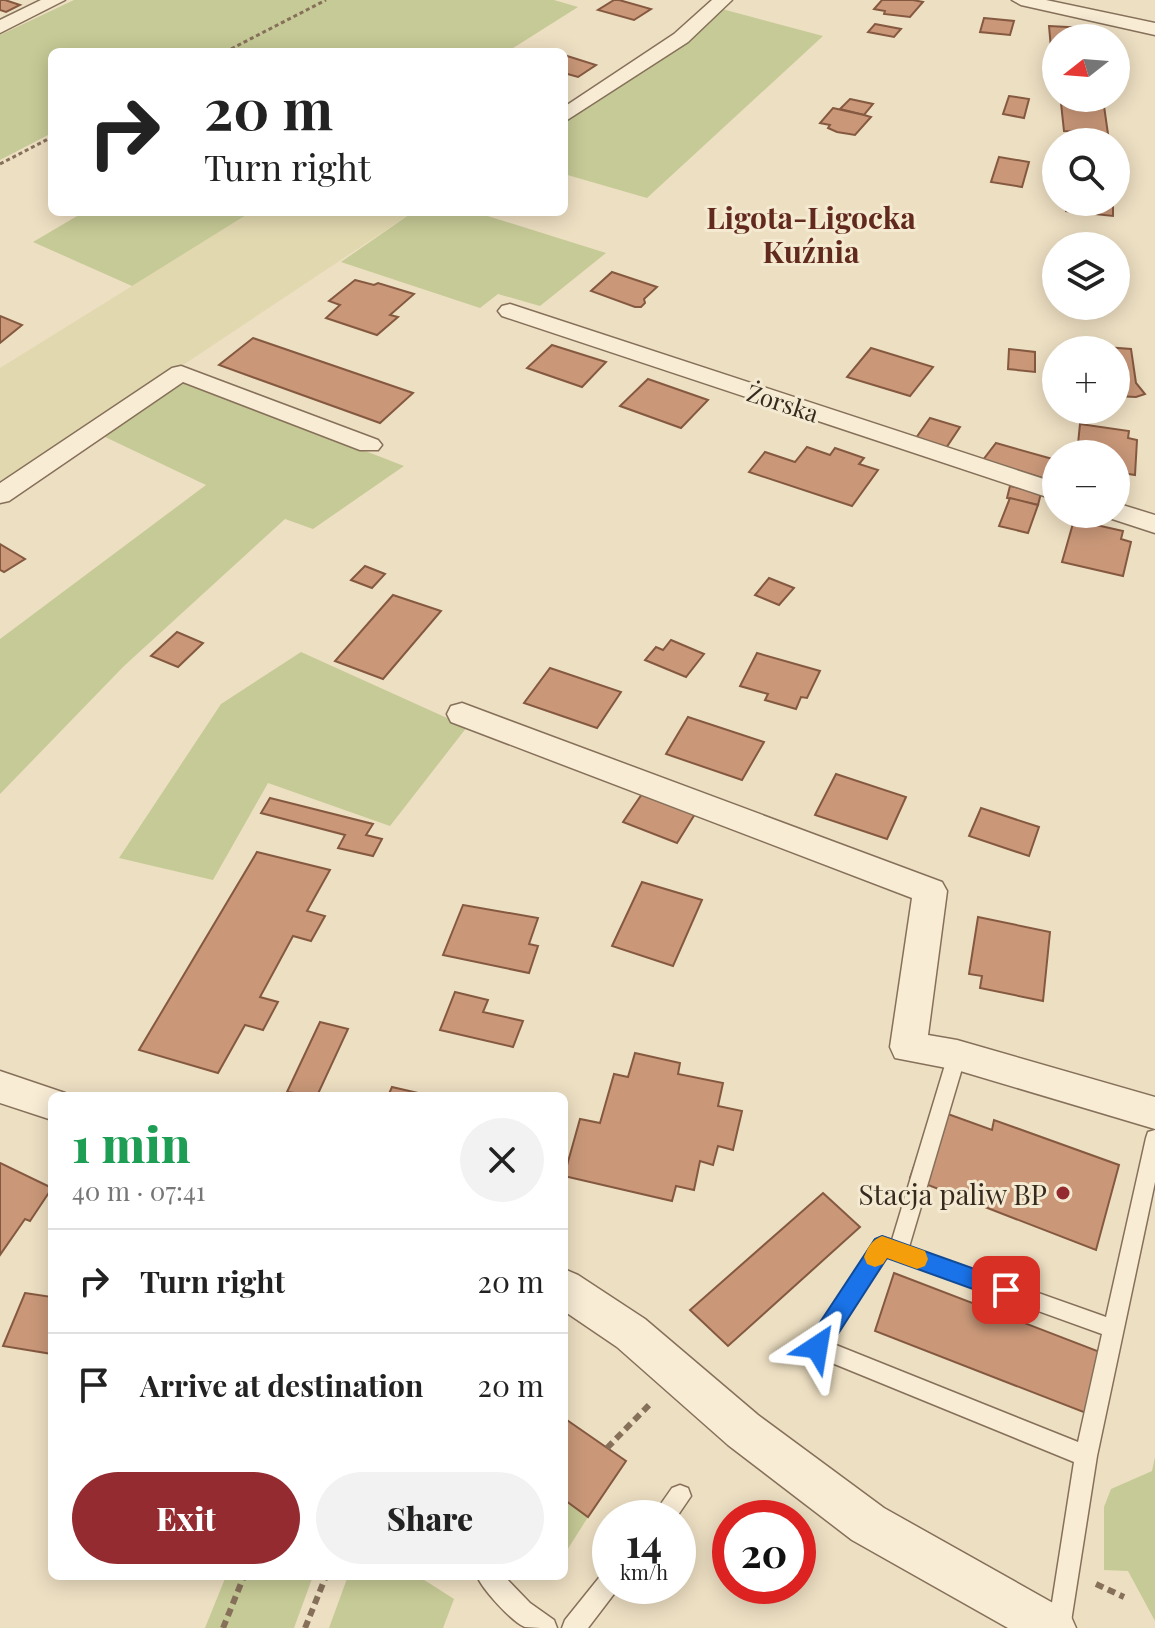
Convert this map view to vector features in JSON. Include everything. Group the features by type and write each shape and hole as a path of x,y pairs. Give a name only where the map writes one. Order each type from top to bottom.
{"street":[{"path":"0,27 56,0"},
{"path":"568,113 681,38 723,0"},
{"path":"1021,0 1155,29"},
{"name":"Żorska","path":"510,311 1042,487"},
{"path":"0,495 181,373 369,445"},
{"path":"1130,516 1155,524"},
{"path":"462,714 930,891 908,1047 957,1055 1155,1113"},
{"path":"0,1087 48,1103"},
{"path":"568,1291 631,1333 743,1430 868,1524 1053,1628"}],"lane":[{"path":"898,1252 957,1055"},
{"path":"1059,1628 1086,1456 1155,1138"},
{"path":"1086,1456 817,1347 882,1246 1114,1329"},
{"path":"677,1500 680,1496"},
{"path":"492,1580 522,1611 546,1628"},
{"path":"573,1628 592,1604"}],"path":[{"path":"233,48 326,0"},
{"path":"0,164 48,139"},
{"path":"607,1448 631,1424"},
{"path":"223,1628 242,1580"},
{"path":"305,1628 324,1580"}],"shaded area":[{"path":"245,216 407,216 0,487 0,368"}],"green space":[{"path":"74,0 554,0 578,7 513,48 48,48 48,135 0,160 0,35"},
{"path":"722,9 823,36 647,198 568,175 568,121"},
{"path":"77,216 245,216 132,286 33,242"},
{"path":"407,216 488,216 606,253 540,306 498,294 480,308 341,262"},
{"path":"183,380 404,466 313,529 285,519 124,666 0,794 0,639 206,485 103,436"},
{"path":"301,652 467,727 390,826 268,783 213,880 119,858 221,704"},
{"path":"1155,1457 1155,1621 1128,1571 1104,1570 1104,1507 1111,1489 1152,1471"},
{"path":"568,1502 588,1517 568,1549"},
{"path":"224,1580 312,1580 294,1628 205,1628"},
{"path":"347,1580 424,1580 454,1599 443,1628 329,1628"}],"building":[{"path":"0,0 20,5 6,12 0,10"},
{"path":"614,0 651,9 634,20 598,10"},
{"path":"882,0 923,2 910,17 884,14 885,11 874,9"},
{"path":"984,18 1014,21 1010,35 980,32"},
{"path":"875,24 901,29 894,37 868,32"},
{"path":"568,56 596,65 578,77 568,74"},
{"path":"1009,96 1029,99 1024,118 1003,114"},
{"path":"850,99 873,104 864,115 840,109"},
{"path":"833,108 871,117 855,135 837,132 828,128 830,125 820,123"},
{"path":"1062,112 1105,112 1107,128 1064,128"},
{"path":"999,157 1029,162 1022,187 991,182"},
{"path":"612,272 657,287 644,299 641,307 591,291"},
{"path":"355,280 414,294 390,315 398,317 377,335 326,318 340,305 329,301"},
{"path":"0,316 22,325 0,343"},
{"path":"253,338 413,393 380,423 219,365"},
{"path":"552,345 606,362 582,387 527,368"},
{"path":"871,348 933,367 910,396 847,377"},
{"path":"1009,349 1035,352 1035,372 1008,369"},
{"path":"1130,349 1136,383 1145,394 1130,397"},
{"path":"648,379 708,400 681,428 620,406"},
{"path":"930,418 960,427 946,448 916,438"},
{"path":"1080,424 1129,431 1128,438 1137,440 1135,475 1130,474 1130,440 1078,440"},
{"path":"996,443 1042,456 1042,478 983,460"},
{"path":"807,447 830,455 835,448 864,458 859,464 878,470 852,506 749,472 765,452 795,462"},
{"path":"1010,486 1041,493 1038,505 1007,498"},
{"path":"1010,498 1038,505 1028,533 999,526"},
{"path":"1072,528 1123,531 1121,539 1131,542 1123,576 1062,562"},
{"path":"0,544 25,559 4,572 0,570"},
{"path":"365,566 385,574 372,588 351,580"},
{"path":"769,578 794,588 779,605 755,595"},
{"path":"393,595 441,611 383,679 335,661"},
{"path":"177,632 203,643 178,667 151,656"},
{"path":"671,640 704,654 686,677 645,660 656,647 663,650"},
{"path":"757,653 820,671 807,698 801,697 796,709 765,700 768,694 740,686"},
{"path":"550,668 621,692 597,728 524,703"},
{"path":"688,717 764,742 742,780 666,754"},
{"path":"836,774 906,797 887,839 815,815"},
{"path":"642,794 695,814 677,843 623,822"},
{"path":"270,798 373,824 366,835 382,839 373,856 338,848 345,835 261,813"},
{"path":"981,808 1039,827 1029,856 969,836"},
{"path":"257,852 330,870 307,911 325,916 311,941 293,936 260,997 278,1002 263,1030 245,1025 218,1073 139,1050"},
{"path":"642,882 702,900 673,966 612,946"},
{"path":"463,905 538,918 529,944 538,946 529,973 443,955"},
{"path":"978,917 1050,932 1043,1001 980,988 982,976 969,974"},
{"path":"455,992 488,1000 483,1012 523,1021 513,1047 440,1030"},
{"path":"320,1022 348,1029 319,1092 287,1092"},
{"path":"635,1053 680,1063 678,1074 723,1083 718,1106 742,1111 733,1150 718,1146 713,1165 700,1161 694,1190 676,1186 672,1201 568,1177 568,1162 580,1119 600,1123 614,1074 628,1077"},
{"path":"392,1087 414,1092 390,1092"},
{"path":"934,1109 992,1130 994,1120 1119,1165 1096,1250 910,1178"},
{"path":"0,1163 48,1186 48,1194 30,1221 25,1219 0,1255"},
{"path":"823,1193 860,1227 728,1346 690,1310"},
{"path":"894,1273 1100,1352 1086,1413 875,1331"},
{"path":"25,1293 48,1296 48,1353 3,1346"},
{"path":"568,1421 626,1461 600,1500 592,1500 592,1511 588,1517 568,1502"}],"slow traffic":[{"path":"875,1257 882,1246 917,1259"}],"place":[{"name":"Stacja paliw BP","path":"1063,1193"}],"district":[{"name":"Ligota-Ligocka Kuźnia","path":"811,234"}],"route":[{"path":"817,1347 882,1246 1006,1290"}]}
